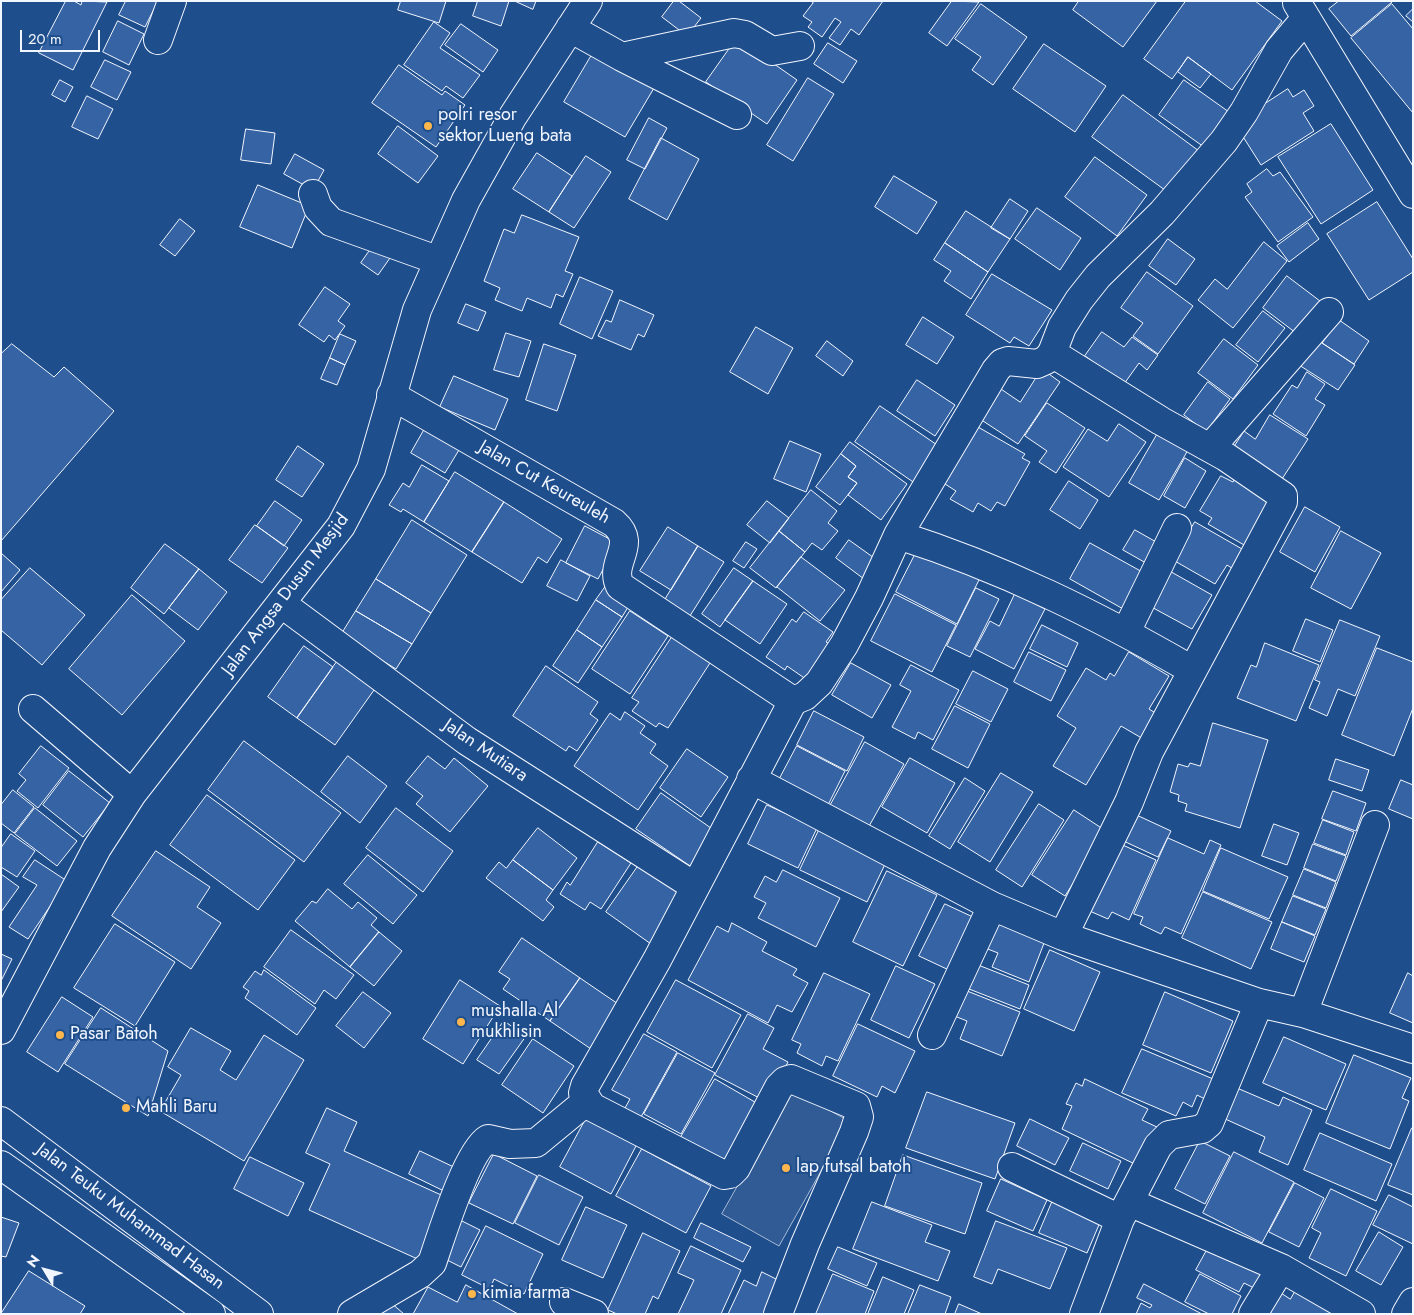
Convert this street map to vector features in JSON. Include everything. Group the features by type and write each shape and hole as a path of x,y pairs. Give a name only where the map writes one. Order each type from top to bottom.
{"main road":[{"path":"158,40 172,1"},
{"name":"Jalan Angsa Dusun Mesjid","path":"1,1030 97,848 132,794 341,526 371,469 417,310 437,260 466,200 513,116 588,1"},
{"path":"778,1314 805,1244 854,1132 859,1117 856,1106 791,1079 785,1081 779,1087 736,1168 730,1174 724,1175 592,1107 583,1093 585,1086 657,960 792,701 811,692 824,676 868,598 898,535 946,452 1002,363 1008,361 1037,364 1046,360 1052,353 1062,327 1079,300 1098,276 1162,213 1224,141 1244,112 1301,10 1413,194"},
{"path":"570,28 622,57 737,115"},
{"path":"622,57 734,34 745,36 772,51 800,46"},
{"path":"313,194 318,208 331,222 437,260"},
{"path":"1210,448 1329,312"},
{"path":"1052,353 1161,421 1210,448 1283,496 1283,502 1149,752 1129,802 1063,936"},
{"name":"Jalan Cut Keureuleh","path":"391,395 614,523 622,531 625,539 617,570 617,579 620,586 792,701"},
{"path":"1126,632 1177,528"},
{"path":"898,535 1020,579 1126,632 1192,670"},
{"name":"Jalan Mutiara","path":"282,604 467,741 694,886"},
{"path":"33,709 132,794"},
{"path":"751,779 992,906 1063,936 1259,1003 1302,1013 1413,1049"},
{"path":"1302,1013 1375,825"},
{"path":"932,1035 992,906"},
{"path":"1084,1314 1125,1210 1162,1140 1169,1135 1202,1129 1209,1123 1259,1003"},
{"path":"352,1314 420,1274 432,1263 470,1161 483,1142 488,1139 510,1144 536,1143 587,1101"},
{"name":"Jalan Teuku Muhammad Hasan","path":"1,1121 259,1314"},
{"name":"Jalan Teuku Muhammad Hasan","path":"1,1165 211,1314"},
{"path":"1012,1167 1281,1268 1360,1314"},
{"path":"1252,1314 1281,1268"},
{"path":"564,1302 594,1314"},
{"path":"1406,1314 1413,1302"}],"shaded area":[{"name":"lap futsal batoh","path":"792,1090 849,1121 779,1246 722,1214"}],"building":[{"path":"66,1 74,1 81,5 82,1 107,2 73,70 39,53"},
{"path":"126,1 158,1 145,27 119,15"},
{"path":"401,1 446,1 439,23 398,10"},
{"path":"478,1 509,1 501,26 473,16"},
{"path":"515,1 536,1 533,9"},
{"path":"674,1 679,1 701,18 687,36 662,17"},
{"path":"811,1 883,1 859,35 851,29 840,45 829,38 841,22 835,18 822,37 808,27 812,22 803,16 813,3"},
{"path":"952,1 979,2 947,46 929,33"},
{"path":"1079,1 1157,1 1123,47 1073,10"},
{"path":"1186,1 1255,1 1282,21 1232,90 1188,57 1172,79 1144,59"},
{"path":"1339,1 1392,2 1351,36 1329,9"},
{"path":"981,4 1027,37 993,85 972,70 981,57 955,39"},
{"path":"1392,4 1413,29 1413,113 1351,38"},
{"path":"1413,9 1413,22 1406,16"},
{"path":"118,21 144,34 129,65 103,52"},
{"path":"434,22 450,33 440,48 480,75 463,98 446,86 442,91 404,65"},
{"path":"461,24 498,50 483,72 445,45"},
{"path":"737,38 797,80 767,124 706,82"},
{"path":"828,43 857,61 843,83 814,64"},
{"path":"1044,44 1106,86 1075,132 1013,89"},
{"path":"593,53 654,88 625,137 564,102"},
{"path":"1188,57 1211,74 1200,88 1178,72"},
{"path":"105,60 131,72 117,100 91,87"},
{"name":"polri resor sektor Lueng bata","path":"399,65 442,95 445,91 465,105 436,147 372,103"},
{"path":"808,78 834,94 793,161 767,145"},
{"path":"60,80 73,87 65,102 52,95"},
{"path":"1184,80 1229,112 1204,147 1159,115"},
{"path":"1288,89 1293,97 1304,90 1314,106 1303,113 1314,131 1261,165 1240,132 1253,124 1248,115"},
{"path":"1123,95 1199,151 1169,193 1092,137"},
{"path":"87,96 113,109 98,139 72,127"},
{"path":"649,118 667,128 645,169 627,160"},
{"path":"1331,124 1373,190 1321,224 1278,157"},
{"path":"398,126 438,156 418,183 378,154"},
{"path":"246,129 275,133 271,164 241,160"},
{"path":"661,138 699,159 667,220 629,199"},
{"path":"537,153 572,176 549,212 513,189"},
{"path":"295,154 324,170 313,190 284,174"},
{"path":"586,156 611,172 574,228 549,212"},
{"path":"1095,157 1147,195 1117,236 1065,197"},
{"path":"1267,169 1273,176 1280,172 1313,217 1278,242 1245,197 1252,192 1247,184"},
{"path":"894,176 937,202 917,234 875,207"},
{"path":"258,185 309,206 292,248 240,227"},
{"path":"1010,199 1028,211 1010,239 991,228"},
{"path":"1377,202 1413,259 1413,272 1369,300 1327,234"},
{"path":"1037,208 1081,238 1060,270 1015,239"},
{"path":"966,211 1010,239 988,272 945,243"},
{"path":"522,215 579,237 565,271 573,274 563,297 556,294 551,308 527,298 522,311 495,300 500,288 484,281 504,229 514,233"},
{"path":"180,219 195,231 175,256 160,245"},
{"path":"1308,223 1319,239 1289,262 1277,246"},
{"path":"1168,239 1195,259 1176,285 1149,266"},
{"path":"1264,242 1287,261 1233,328 1198,300 1215,279 1227,289"},
{"path":"945,243 988,272 971,299 944,281 951,271 934,260"},
{"path":"373,246 390,258 378,275 361,263"},
{"path":"1147,272 1193,306 1158,354 1133,336 1143,323 1121,308"},
{"path":"992,274 1052,310 1029,346 1014,337 1010,343 966,315"},
{"path":"1287,276 1320,301 1296,333 1263,308"},
{"path":"580,277 613,291 592,339 560,324"},
{"path":"325,287 350,304 338,321 345,326 335,340 329,335 324,342 299,325"},
{"path":"620,300 654,315 644,337 638,334 631,350 598,336 606,320 611,322"},
{"path":"466,304 486,312 478,331 458,323"},
{"path":"1263,311 1285,328 1258,362 1236,345"},
{"path":"1332,315 1369,341 1354,364 1322,343 1328,335 1322,331"},
{"path":"923,317 954,337 937,364 906,345"},
{"path":"756,327 793,348 768,394 730,372"},
{"path":"1102,332 1124,347 1132,337 1158,355 1147,370 1139,363 1124,384 1085,356"},
{"path":"506,333 531,341 519,377 494,370"},
{"path":"340,334 356,341 345,365 330,358"},
{"path":"1224,339 1258,365 1233,399 1198,373"},
{"path":"1316,339 1355,365 1338,390 1299,365"},
{"path":"827,341 853,361 843,376 816,356"},
{"path":"12,344 54,377 64,367 114,411 1,541 1,354"},
{"path":"544,344 576,355 557,411 526,400"},
{"path":"330,358 345,365 337,385 321,379"},
{"path":"1042,369 1060,382 1018,444 977,417 998,387 1020,402"},
{"path":"1307,372 1325,384 1315,399 1325,405 1306,436 1273,414 1292,385 1297,388"},
{"path":"454,376 508,399 495,430 440,407"},
{"path":"917,380 955,405 935,436 897,411"},
{"path":"1208,382 1230,399 1206,432 1184,415"},
{"path":"1047,403 1085,428 1056,473 1039,462 1047,451 1025,436"},
{"path":"880,406 943,449 919,486 855,442"},
{"path":"1270,415 1308,439 1282,479 1233,448 1244,431 1255,439"},
{"path":"1119,424 1146,442 1109,497 1063,467 1088,429 1107,441"},
{"path":"427,425 462,445 445,473 411,453"},
{"path":"978,427 1025,454 1022,458 1030,462 1005,506 997,502 991,511 978,503 973,512 950,499 956,491 945,484"},
{"path":"1158,433 1188,450 1159,500 1129,483"},
{"path":"790,441 821,454 806,492 774,479"},
{"path":"850,442 907,484 881,520 848,495 857,483 848,477 856,466 841,454"},
{"path":"298,446 324,464 302,497 276,480"},
{"path":"841,454 856,466 848,477 857,483 840,505 816,487"},
{"path":"1185,458 1206,471 1185,508 1164,496"},
{"path":"422,465 449,481 424,522 403,509 401,512 389,505 403,483 409,487"},
{"path":"455,472 504,502 472,552 424,522"},
{"path":"1221,476 1233,482 1236,477 1278,502 1251,549 1208,524 1212,518 1200,511"},
{"path":"1069,481 1098,500 1080,529 1050,510"},
{"path":"811,490 837,511 828,523 838,531 822,550 812,543 805,552 779,531"},
{"path":"275,501 302,520 284,546 257,526"},
{"path":"767,501 789,518 770,543 747,525"},
{"path":"504,502 562,539 547,563 538,557 522,583 472,552"},
{"path":"1305,507 1340,527 1315,572 1280,552"},
{"path":"412,520 467,555 431,613 376,579"},
{"path":"1195,522 1249,553 1238,572 1227,565 1215,584 1173,560"},
{"path":"255,525 288,548 262,583 229,560"},
{"path":"585,526 617,543 598,579 566,563"},
{"path":"668,527 698,546 671,590 640,571"},
{"path":"1135,530 1165,547 1153,567 1123,550"},
{"path":"779,531 805,552 776,588 750,568"},
{"path":"1341,531 1381,553 1351,609 1311,588"},
{"path":"849,540 877,560 864,579 836,558"},
{"path":"746,542 757,549 744,568 733,561"},
{"path":"1090,543 1146,574 1125,610 1070,579"},
{"path":"165,544 199,569 164,614 131,588"},
{"path":"920,545 981,576 957,624 896,592"},
{"path":"698,546 724,562 688,619 663,603"},
{"path":"1,553 20,570 1,592"},
{"path":"801,557 845,590 820,621 777,587"},
{"path":"561,560 590,576 577,601 547,586"},
{"path":"30,568 85,615 42,665 1,630 1,600"},
{"path":"734,568 753,581 720,627 702,614"},
{"path":"199,569 227,592 198,630 169,608"},
{"path":"1166,569 1212,595 1192,629 1146,604"},
{"path":"376,579 431,613 412,644 356,611"},
{"path":"753,581 787,604 760,644 725,620"},
{"path":"608,583 633,599 622,617 596,600"},
{"path":"976,588 999,599 970,657 947,646"},
{"path":"895,594 956,625 932,672 871,641"},
{"path":"1015,594 1045,609 1014,669 975,649 990,621 999,626"},
{"path":"132,595 185,641 122,715 69,669"},
{"path":"596,600 622,617 602,647 577,630"},
{"path":"356,611 412,644 396,669 341,635"},
{"path":"630,611 668,636 630,694 592,669"},
{"path":"804,612 833,632 826,642 837,649 813,684 787,666 785,670 766,657 792,619 796,622"},
{"path":"1306,619 1333,630 1320,662 1293,651"},
{"path":"1340,620 1380,636 1355,696 1338,689 1327,716 1309,708 1320,682 1315,680"},
{"path":"1042,625 1078,643 1067,667 1030,649"},
{"path":"577,630 602,647 578,683 553,666"},
{"path":"672,637 710,663 668,728 659,723 656,727 632,711 639,702 632,698"},
{"path":"1265,643 1319,665 1296,721 1237,698 1251,665 1256,667"},
{"path":"304,646 333,667 297,718 268,697"},
{"path":"1377,648 1413,662 1413,708 1394,756 1342,735"},
{"path":"1029,652 1066,670 1051,701 1014,682"},
{"path":"1129,652 1169,676 1149,709 1160,716 1145,740 1121,726 1086,785 1053,766 1076,728 1057,716 1086,668 1106,680 1110,673 1114,676"},
{"path":"341,656 379,683 335,745 297,718"},
{"path":"851,663 891,685 872,718 832,695"},
{"path":"911,665 959,690 933,740 918,732 915,739 892,727 911,691 900,685"},
{"path":"546,666 598,702 590,714 598,720 577,751 569,746 566,751 513,716"},
{"path":"973,671 1008,689 991,722 956,704"},
{"path":"955,706 990,724 968,768 932,749"},
{"path":"814,711 864,737 847,771 797,745"},
{"path":"625,712 645,726 640,733 656,744 650,753 668,766 638,810 574,766 610,713 620,720"},
{"path":"1213,723 1268,740 1240,828 1185,811 1187,804 1178,801 1179,795 1170,792 1178,764 1188,767 1190,763 1200,766"},
{"path":"244,741 341,813 304,862 208,790"},
{"path":"865,742 904,764 868,828 830,806"},
{"path":"41,746 69,768 38,808 17,791 26,780 19,774"},
{"path":"797,746 845,771 828,805 779,780"},
{"path":"687,749 728,777 701,817 660,788"},
{"path":"348,756 387,786 360,823 321,792"},
{"path":"428,756 445,769 454,758 488,786 450,832 416,804 423,796 406,783"},
{"path":"910,758 955,783 927,833 882,807"},
{"path":"1336,759 1369,770 1362,791 1329,780"},
{"path":"69,771 110,803 83,837 43,805"},
{"path":"1001,773 1033,792 990,862 958,842"},
{"path":"965,778 985,791 950,849 929,836"},
{"path":"1401,780 1413,785 1413,819 1389,809"},
{"path":"13,790 34,807 14,833 1,823 1,805"},
{"path":"1333,791 1366,803 1356,831 1322,819"},
{"path":"661,793 718,833 693,868 636,829"},
{"path":"207,795 295,860 258,910 170,845"},
{"path":"1039,804 1064,820 1022,887 996,870"},
{"path":"767,805 817,828 798,868 748,844"},
{"path":"35,808 77,841 57,866 15,834"},
{"path":"396,808 453,851 423,892 366,848"},
{"path":"1074,810 1106,831 1065,896 1032,875"},
{"path":"1130,812 1171,831 1158,857 1117,838"},
{"path":"1323,820 1354,832 1346,855 1314,843"},
{"path":"1274,824 1299,833 1287,865 1262,856"},
{"path":"538,828 577,858 553,890 513,860"},
{"path":"820,828 887,860 867,902 800,870"},
{"path":"11,834 35,851 17,877 1,867 1,848"},
{"path":"1168,838 1204,854 1210,840 1221,845 1181,934 1165,927 1161,934 1140,924 1143,917 1134,914"},
{"path":"598,842 631,863 601,909 590,902 585,910 560,894 567,882 570,885"},
{"path":"1116,842 1156,860 1129,920 1112,912 1108,919 1085,909"},
{"path":"1313,844 1346,856 1336,881 1304,868"},
{"path":"1221,848 1288,877 1269,919 1203,891"},
{"path":"156,851 210,887 197,907 221,923 191,969 112,916"},
{"path":"368,855 417,895 393,924 344,884"},
{"path":"35,860 67,881 28,939 9,927 37,885 23,877"},
{"path":"513,860 553,890 546,900 554,907 543,921 486,878 499,862 506,868"},
{"path":"641,862 686,894 651,944 606,912"},
{"path":"1304,869 1336,882 1326,908 1293,895"},
{"path":"783,870 840,898 816,947 758,918 766,903 754,897 765,876 776,882"},
{"path":"887,871 937,895 903,966 853,942"},
{"path":"1,874 19,887 1,912"},
{"path":"328,889 352,909 358,902 377,918 371,925 379,932 350,967 295,921 312,901 316,903"},
{"path":"1203,892 1272,922 1251,969 1182,938"},
{"path":"1293,896 1326,909 1315,935 1282,922"},
{"path":"945,904 975,918 951,971 919,956"},
{"path":"992,917 1046,938 1029,982 992,967 998,953 980,946"},
{"path":"1282,922 1315,936 1304,962 1271,949"},
{"path":"732,923 767,942 762,951 797,969 793,975 808,983 792,1012 777,1005 768,1023 688,980 717,926 728,932"},
{"path":"115,924 175,962 135,1026 74,988"},
{"path":"291,930 354,975 336,999 324,990 315,1004 264,967"},
{"path":"379,932 402,951 374,986 350,967"},
{"path":"522,938 580,978 550,1021 503,989 510,979 499,972"},
{"path":"1050,950 1100,972 1074,1031 1024,1009"},
{"path":"1,954 12,959 1,981"},
{"path":"973,963 1029,985 1020,1009 964,987"},
{"path":"896,966 935,984 909,1038 871,1020"},
{"path":"264,970 316,1008 297,1035 245,998 249,991 243,987 255,971 261,975"},
{"path":"824,973 870,994 838,1061 826,1056 822,1066 797,1053 801,1044 792,1040"},
{"path":"1408,973 1413,976 1413,1023 1390,1013"},
{"path":"580,978 621,1006 591,1049 550,1021"},
{"name":"mushalla Al mukhlisin","path":"460,980 500,1006 463,1064 423,1039"},
{"path":"676,980 741,1015 712,1068 647,1032"},
{"path":"962,989 1020,1012 1002,1056 960,1039 967,1021 952,1015"},
{"path":"363,992 391,1013 364,1048 336,1026"},
{"path":"1165,992 1233,1021 1211,1073 1143,1045"},
{"name":"Pasar Batoh","path":"62,997 93,1017 58,1072 27,1052"},
{"path":"101,1008 168,1051 148,1116 65,1064"},
{"path":"748,1014 774,1028 763,1049 788,1062 767,1102 715,1075"},
{"path":"504,1021 526,1036 499,1074 477,1060"},
{"path":"858,1024 915,1051 895,1093 882,1086 877,1097 833,1076"},
{"path":"191,1028 231,1051 220,1070 236,1080 264,1035 304,1060 244,1161 160,1111 181,1075 168,1067"},
{"path":"644,1034 677,1052 641,1117 625,1108 630,1099 612,1090"},
{"path":"1284,1037 1346,1064 1326,1110 1263,1083"},
{"path":"533,1039 574,1066 543,1113 502,1085"},
{"path":"1142,1049 1218,1081 1209,1101 1197,1095 1192,1107 1183,1102 1176,1116 1122,1093"},
{"path":"678,1053 715,1073 681,1134 644,1114"},
{"path":"1354,1055 1411,1078 1402,1098 1409,1101 1390,1149 1326,1123"},
{"path":"715,1079 760,1105 727,1163 681,1137"},
{"path":"1085,1079 1148,1109 1142,1120 1159,1128 1141,1167 1062,1129 1072,1106 1066,1104 1076,1083 1082,1086"},
{"path":"1237,1088 1279,1106 1283,1097 1312,1110 1288,1165 1259,1152 1265,1137 1223,1118"},
{"path":"927,1092 1015,1123 995,1179 906,1148"},
{"path":"327,1108 357,1122 344,1151 450,1199 422,1261 309,1210 330,1164 306,1153"},
{"path":"587,1117 637,1144 611,1194 560,1167"},
{"path":"1030,1119 1069,1138 1055,1165 1017,1146"},
{"path":"1413,1128 1413,1195 1388,1185"},
{"path":"1320,1133 1392,1164 1376,1201 1304,1170"},
{"path":"1200,1141 1230,1156 1205,1204 1175,1189"},
{"path":"1083,1143 1121,1161 1108,1189 1070,1171"},
{"path":"642,1149 711,1186 686,1233 616,1196"},
{"path":"420,1151 458,1169 446,1192 409,1174"},
{"path":"1234,1152 1294,1182 1262,1243 1203,1213"},
{"path":"494,1154 537,1176 513,1224 469,1203"},
{"path":"903,1155 982,1183 965,1234 885,1206"},
{"path":"250,1157 304,1183 288,1216 234,1189"},
{"path":"539,1175 583,1197 559,1245 515,1223"},
{"path":"1001,1179 1047,1200 1033,1231 987,1211"},
{"path":"1295,1183 1324,1198 1299,1247 1269,1232"},
{"path":"1331,1189 1377,1211 1346,1276 1309,1258 1321,1233 1312,1228"},
{"path":"1389,1195 1413,1207 1413,1244 1373,1225"},
{"path":"1053,1200 1101,1220 1087,1253 1039,1233"},
{"path":"872,1202 932,1225 925,1242 950,1251 938,1281 853,1249"},
{"path":"586,1207 627,1225 603,1278 562,1260"},
{"path":"1,1217 19,1223 6,1257 1,1256"},
{"path":"458,1219 480,1230 461,1267 439,1256"},
{"path":"996,1221 1067,1248 1050,1289 998,1269 992,1284 974,1277"},
{"path":"701,1223 751,1247 743,1262 694,1238"},
{"path":"486,1226 543,1254 524,1294 494,1279 490,1289 462,1275"},
{"path":"1379,1232 1403,1247 1381,1285 1356,1271"},
{"path":"643,1233 680,1251 658,1299 653,1296 645,1314 617,1314 608,1310"},
{"path":"1212,1241 1266,1269 1256,1289 1244,1283 1239,1292 1196,1270"},
{"path":"691,1246 741,1270 721,1314 678,1314 694,1280 678,1273"},
{"path":"838,1247 877,1263 867,1286 828,1269"},
{"path":"29,1271 85,1306 80,1314 1,1314"},
{"path":"762,1272 786,1284 772,1314 728,1314 744,1280 756,1286"},
{"path":"833,1274 874,1291 865,1314 816,1314"},
{"path":"1200,1274 1241,1296 1232,1314 1209,1314 1185,1302"},
{"path":"883,1277 914,1290 904,1314 868,1314"},
{"path":"1144,1284 1202,1314 1136,1314 1141,1303 1150,1308 1152,1305 1137,1298"},
{"name":"kimia farma","path":"466,1285 518,1314 413,1314 428,1287 457,1302"},
{"path":"920,1285 951,1297 945,1314 908,1314"},
{"path":"1299,1285 1334,1307 1329,1314 1273,1314 1269,1312 1281,1293 1290,1299"},
{"path":"383,1296 404,1314 368,1314"},
{"path":"959,1304 982,1314 955,1314"}],"place":[{"name":"polri resor sektor Lueng bata","path":"428,126"},
{"name":"mushalla Al mukhlisin","path":"461,1022"},
{"name":"Pasar Batoh","path":"60,1035"},
{"name":"Mahli Baru","path":"126,1108"},
{"name":"lap futsal batoh","path":"786,1168"},
{"name":"kimia farma","path":"472,1294"}]}
